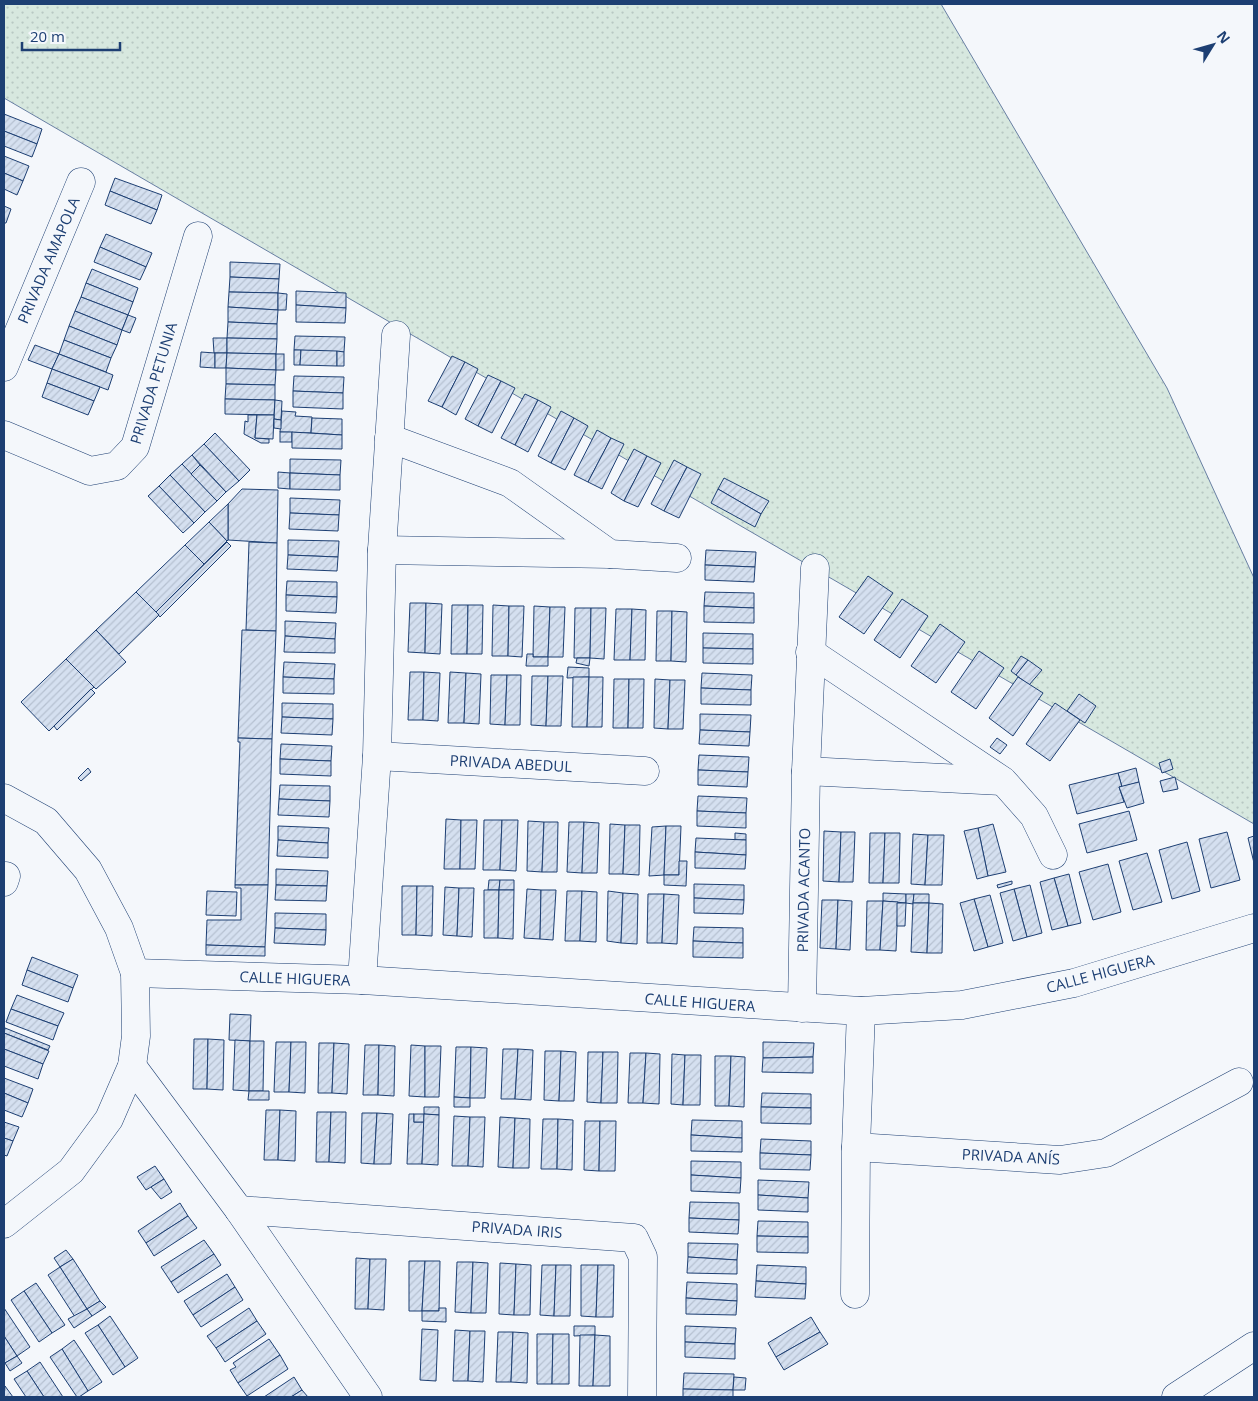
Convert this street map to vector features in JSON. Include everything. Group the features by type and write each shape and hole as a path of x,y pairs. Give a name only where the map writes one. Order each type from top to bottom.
{"street":[{"name":"PRIVADA AMAPOLA","path":"4,367 81,182"},
{"name":"PRIVADA PETUNIA","path":"4,435 90,471 116,466 136,447 198,236"},
{"path":"362,980 377,756 382,550 396,335"},
{"path":"389,438 510,483 610,554"},
{"path":"382,550 610,554 677,558"},
{"name":"PRIVADA ACANTO","path":"802,1008 806,771 815,568"},
{"path":"810,652 1003,781 1034,816 1053,855"},
{"name":"PRIVADA ABEDUL","path":"377,756 645,771"},
{"path":"806,771 1003,781"},
{"path":"4,798 46,821 88,870 119,928 135,973 136,1036 132,1066 109,1119 71,1171 4,1224"},
{"name":"CALLE HIGUERA","path":"135,973 362,980 861,1012 962,1005 1074,983 1254,928"},
{"path":"855,1294 856,1147 861,1012"},
{"path":"132,1066 239,1210 368,1397"},
{"name":"PRIVADA ANÍS","path":"856,1147 1060,1160 1106,1153 1239,1082"},
{"name":"PRIVADA IRIS","path":"239,1210 634,1238 643,1257 642,1397"},
{"path":"1176,1397 1254,1346"}],"shaded area":[{"path":"4,4 941,4 1167,388 1254,578 1254,824 4,98"}],"building":[{"path":"4,114 42,129 37,144 4,131"},
{"path":"4,131 37,144 32,157 4,146"},
{"path":"4,156 29,166 23,181 4,173"},
{"path":"4,173 23,181 17,195 4,189"},
{"path":"115,178 162,195 157,210 110,191"},
{"path":"110,191 157,210 151,224 105,205"},
{"path":"4,206 11,209 6,223 4,223"},
{"path":"106,234 152,253 146,267 100,247"},
{"path":"100,247 146,267 140,280 94,262"},
{"path":"230,262 280,264 279,279 230,277"},
{"path":"92,269 138,288 133,302 86,283"},
{"path":"230,277 279,279 278,293 229,292"},
{"path":"86,283 133,302 128,315 81,297"},
{"path":"296,291 346,293 346,308 296,305"},
{"path":"229,292 278,293 278,310 228,307"},
{"path":"278,293 287,294 286,310 278,310"},
{"path":"81,297 128,315 122,330 75,311"},
{"path":"296,305 346,308 345,323 296,322"},
{"path":"228,307 278,310 277,324 228,322"},
{"path":"75,311 122,330 117,345 69,326"},
{"path":"128,315 136,318 130,333 122,330"},
{"path":"228,322 277,324 277,339 227,338"},
{"path":"69,326 117,345 111,358 64,340"},
{"path":"295,336 345,337 344,352 294,350"},
{"path":"213,338 227,338 227,353 214,353"},
{"path":"227,338 277,339 276,354 227,353"},
{"path":"64,340 111,358 106,372 59,354"},
{"path":"35,345 59,354 52,369 28,360"},
{"path":"294,350 301,350 300,365 294,365"},
{"path":"301,350 337,351 337,366 300,365"},
{"path":"337,351 344,352 344,366 337,366"},
{"path":"201,352 215,353 215,368 200,367"},
{"path":"215,353 227,353 226,368 215,368"},
{"path":"227,353 276,354 276,370 226,368"},
{"path":"59,354 113,375 108,390 52,369"},
{"path":"276,354 284,354 284,370 276,370"},
{"path":"452,356 465,362 442,407 428,401"},
{"path":"465,362 478,369 456,415 442,407"},
{"path":"226,368 276,370 275,385 226,384"},
{"path":"52,369 100,387 94,401 47,383"},
{"path":"488,375 501,381 478,426 465,419"},
{"path":"294,376 344,377 343,393 293,391"},
{"path":"501,381 515,388 492,433 478,426"},
{"path":"47,383 94,401 88,415 42,397"},
{"path":"226,384 275,385 275,400 225,399"},
{"path":"293,391 343,393 343,409 293,407"},
{"path":"525,394 538,400 515,445 501,438"},
{"path":"225,399 275,400 274,415 225,414"},
{"path":"275,400 282,401 281,420 274,419"},
{"path":"538,400 551,407 528,452 515,445"},
{"path":"282,411 296,412 295,416 312,417 311,433 280,432"},
{"path":"561,411 574,418 551,463 538,456"},
{"path":"248,415 257,415 255,438 269,439 269,443 261,443 244,434 245,421 248,422"},
{"path":"257,415 274,415 273,439 255,438"},
{"path":"312,418 342,419 342,435 311,433"},
{"path":"574,418 588,426 565,470 551,463"},
{"path":"274,419 281,420 281,429 274,428"},
{"path":"597,430 611,438 588,482 574,475"},
{"path":"280,432 292,432 292,442 280,442"},
{"path":"292,432 342,435 342,449 292,448"},
{"path":"215,433 250,470 239,481 204,444"},
{"path":"611,438 624,444 602,489 588,482"},
{"path":"204,444 239,481 226,492 192,455"},
{"path":"634,449 647,456 624,501 611,493"},
{"path":"192,455 200,465 191,474 182,464"},
{"path":"647,456 661,463 638,507 624,501"},
{"path":"290,459 341,460 340,475 290,473"},
{"path":"674,460 687,467 664,511 651,504"},
{"path":"182,464 217,501 205,512 170,475"},
{"path":"200,465 226,492 217,501 191,474"},
{"path":"687,467 701,474 679,518 664,511"},
{"path":"278,472 290,473 290,489 278,488"},
{"path":"290,473 340,475 340,490 290,489"},
{"path":"170,475 205,512 194,523 159,486"},
{"path":"724,478 769,501 761,514 718,489"},
{"path":"159,486 194,523 183,533 148,496"},
{"path":"242,489 278,490 277,543 228,540 228,504"},
{"path":"718,489 761,514 755,527 711,503"},
{"path":"290,498 340,500 339,515 290,513"},
{"path":"228,504 228,540 227,541 209,522"},
{"path":"290,513 339,515 338,531 289,529"},
{"path":"209,522 227,541 204,564 185,545"},
{"path":"288,540 339,541 338,557 288,555"},
{"path":"227,542 231,546 160,617 156,612"},
{"path":"249,542 277,543 276,631 246,630"},
{"path":"185,545 204,564 156,612 136,592"},
{"path":"706,550 756,552 755,567 705,565"},
{"path":"288,555 338,557 337,571 287,569"},
{"path":"705,565 755,567 754,582 705,580"},
{"path":"868,576 893,593 864,634 839,617"},
{"path":"287,581 337,582 337,597 286,595"},
{"path":"136,592 159,615 119,654 96,630"},
{"path":"705,592 754,593 754,608 704,606"},
{"path":"286,595 337,597 336,613 286,611"},
{"path":"902,599 928,616 900,658 874,640"},
{"path":"410,603 426,603 425,653 408,652"},
{"path":"426,603 442,604 440,654 425,653"},
{"path":"452,605 468,605 467,654 451,654"},
{"path":"468,605 483,605 482,654 467,654"},
{"path":"493,605 509,606 508,656 492,656"},
{"path":"509,606 524,606 522,657 508,656"},
{"path":"534,606 550,607 548,657 533,657"},
{"path":"704,606 754,608 754,623 704,622"},
{"path":"550,607 565,607 563,657 548,657"},
{"path":"575,608 591,608 590,658 574,658"},
{"path":"591,608 606,608 604,659 590,658"},
{"path":"616,609 632,609 630,660 614,660"},
{"path":"632,609 646,610 645,660 630,660"},
{"path":"657,611 672,611 671,661 656,661"},
{"path":"672,611 687,612 686,662 671,661"},
{"path":"285,621 336,623 335,639 285,636"},
{"path":"940,624 965,642 936,683 911,666"},
{"path":"96,630 126,662 96,689 66,659"},
{"path":"242,630 276,631 272,739 238,738"},
{"path":"703,633 753,634 753,649 703,648"},
{"path":"285,636 335,639 335,653 284,652"},
{"path":"703,648 753,649 753,664 703,663"},
{"path":"979,651 1004,668 976,709 951,692"},
{"path":"527,654 533,654 533,657 548,657 548,666 526,666"},
{"path":"1021,656 1028,660 1016,675 1011,671"},
{"path":"577,658 590,658 589,666 576,663"},
{"path":"66,659 94,687 49,731 21,702"},
{"path":"1028,660 1042,670 1029,685 1016,675"},
{"path":"284,662 335,664 334,679 283,677"},
{"path":"568,667 589,668 589,677 567,678"},
{"path":"410,672 424,672 423,720 408,720"},
{"path":"424,672 440,673 438,721 423,720"},
{"path":"450,672 466,673 464,723 448,723"},
{"path":"466,673 481,674 479,724 464,723"},
{"path":"702,673 752,675 751,690 701,688"},
{"path":"491,675 507,675 505,725 490,724"},
{"path":"507,675 521,675 520,725 505,725"},
{"path":"532,676 548,676 546,726 531,725"},
{"path":"548,676 563,676 561,726 546,726"},
{"path":"283,677 334,679 334,694 283,693"},
{"path":"573,677 589,677 587,727 572,727"},
{"path":"589,677 603,677 602,727 587,727"},
{"path":"1018,677 1043,693 1013,736 989,718"},
{"path":"614,679 629,679 628,728 613,728"},
{"path":"629,679 644,679 643,728 628,728"},
{"path":"655,679 670,680 668,729 654,728"},
{"path":"670,680 685,680 683,729 668,729"},
{"path":"701,688 751,690 751,705 701,704"},
{"path":"91,689 95,693 57,730 54,726"},
{"path":"1079,694 1096,706 1085,723 1067,711"},
{"path":"282,703 333,704 333,719 282,717"},
{"path":"1055,703 1080,720 1050,761 1026,744"},
{"path":"700,714 751,715 750,732 700,730"},
{"path":"282,717 333,719 332,735 281,733"},
{"path":"700,730 750,732 749,746 699,744"},
{"path":"238,738 272,739 268,885 235,885 240,742 238,742"},
{"path":"997,738 1007,745 1000,754 990,747"},
{"path":"281,744 332,746 331,761 280,759"},
{"path":"699,755 749,757 748,772 698,770"},
{"path":"280,759 331,761 331,776 280,774"},
{"path":"1170,759 1173,769 1162,773 1159,763"},
{"path":"88,768 91,772 81,781 78,778"},
{"path":"1136,768 1139,782 1122,787 1118,773"},
{"path":"698,770 748,772 747,787 698,785"},
{"path":"1118,773 1122,787 1119,787 1124,802 1077,814 1069,785"},
{"path":"1175,777 1178,789 1163,792 1160,781"},
{"path":"1139,782 1144,803 1127,808 1119,787"},
{"path":"280,785 330,786 330,801 279,799"},
{"path":"698,796 747,798 746,813 697,811"},
{"path":"279,799 330,801 329,817 278,815"},
{"path":"697,811 746,813 746,828 697,826"},
{"path":"1129,811 1137,840 1087,853 1079,824"},
{"path":"446,819 461,820 460,869 444,869"},
{"path":"461,820 477,820 475,869 460,869"},
{"path":"484,820 502,820 500,870 483,870"},
{"path":"502,820 518,820 516,871 500,870"},
{"path":"528,821 544,822 542,872 527,871"},
{"path":"544,822 558,822 557,872 542,872"},
{"path":"569,822 584,822 582,873 567,872"},
{"path":"584,822 599,823 597,873 582,873"},
{"path":"610,824 625,825 623,874 609,874"},
{"path":"993,824 1006,872 988,876 978,828"},
{"path":"625,825 640,825 639,875 623,874"},
{"path":"278,826 329,828 328,843 278,840"},
{"path":"666,826 664,875 649,876 652,827"},
{"path":"666,826 681,826 679,875 664,875"},
{"path":"978,828 988,876 977,879 964,831"},
{"path":"824,831 841,832 839,882 823,881"},
{"path":"841,832 855,832 853,882 839,882"},
{"path":"1227,832 1240,880 1211,888 1199,839"},
{"path":"735,833 746,834 746,840 735,840"},
{"path":"870,833 885,833 883,883 869,883"},
{"path":"885,833 900,833 899,883 883,883"},
{"path":"913,834 928,835 925,885 911,884"},
{"path":"928,835 944,835 942,885 925,885"},
{"path":"1254,836 1254,863 1248,838"},
{"path":"696,838 746,840 746,855 695,852"},
{"path":"278,840 328,843 328,858 277,856"},
{"path":"1187,842 1200,891 1172,899 1159,850"},
{"path":"695,852 746,855 745,869 695,868"},
{"path":"1147,853 1162,902 1133,910 1119,861"},
{"path":"679,861 687,861 686,886 664,885 664,875 679,875"},
{"path":"1108,864 1121,912 1093,920 1079,872"},
{"path":"276,869 328,871 327,886 276,885"},
{"path":"1069,874 1081,923 1068,926 1054,878"},
{"path":"1054,878 1068,926 1052,930 1040,882"},
{"path":"489,880 500,880 499,890 488,890"},
{"path":"500,880 514,880 514,890 499,890"},
{"path":"1012,881 1012,884 998,888 997,885"},
{"path":"694,884 744,885 744,900 694,898"},
{"path":"235,885 268,885 265,947 206,945 207,920 241,920 241,888 235,888"},
{"path":"276,885 327,886 326,901 275,900"},
{"path":"1030,885 1042,933 1027,937 1014,889"},
{"path":"402,886 417,886 416,935 402,935"},
{"path":"417,886 433,886 432,936 416,935"},
{"path":"445,887 459,888 457,936 443,935"},
{"path":"459,888 474,888 472,937 457,936"},
{"path":"527,889 541,890 540,939 524,938"},
{"path":"1014,889 1027,937 1013,941 1000,893"},
{"path":"484,890 499,890 498,938 484,938"},
{"path":"499,890 514,890 513,939 498,938"},
{"path":"541,890 556,890 553,940 540,939"},
{"path":"207,891 237,892 236,916 206,915"},
{"path":"567,891 582,891 580,941 565,941"},
{"path":"582,891 597,892 596,942 580,941"},
{"path":"608,891 623,893 621,943 607,941"},
{"path":"623,893 638,894 637,944 621,943"},
{"path":"883,893 906,894 906,903 883,901"},
{"path":"648,894 664,894 662,943 647,943"},
{"path":"664,894 679,895 677,944 662,943"},
{"path":"906,894 914,894 913,904 906,903"},
{"path":"914,894 929,894 929,903 913,903"},
{"path":"990,895 1003,943 988,947 974,899"},
{"path":"694,898 744,900 743,914 694,913"},
{"path":"974,899 988,947 974,951 960,903"},
{"path":"822,900 838,900 836,949 820,948"},
{"path":"838,900 852,901 850,950 836,949"},
{"path":"867,901 883,901 880,950 866,950"},
{"path":"883,901 898,902 896,951 880,950"},
{"path":"897,903 906,903 905,926 897,926"},
{"path":"913,903 929,903 927,953 911,952"},
{"path":"929,903 943,904 942,953 927,953"},
{"path":"275,913 326,914 326,930 275,928"},
{"path":"694,927 743,928 743,943 693,941"},
{"path":"275,928 326,930 325,945 274,943"},
{"path":"693,941 743,943 743,958 693,957"},
{"path":"206,945 265,947 265,956 206,955"},
{"path":"32,957 78,975 73,988 27,970"},
{"path":"27,970 73,988 68,1002 22,985"},
{"path":"17,995 64,1013 58,1026 11,1009"},
{"path":"11,1009 58,1026 53,1040 6,1022"},
{"path":"230,1014 251,1015 250,1041 229,1040"},
{"path":"5,1028 50,1046 48,1050 4,1033"},
{"path":"4,1033 49,1051 43,1064 4,1049"},
{"path":"194,1039 208,1039 207,1089 193,1089"},
{"path":"208,1039 224,1040 223,1090 207,1089"},
{"path":"235,1040 250,1041 249,1091 233,1090"},
{"path":"250,1041 264,1041 263,1091 249,1091"},
{"path":"276,1042 291,1042 289,1092 274,1092"},
{"path":"291,1042 306,1042 305,1093 289,1092"},
{"path":"763,1042 814,1043 813,1057 763,1058"},
{"path":"319,1043 334,1043 332,1093 318,1093"},
{"path":"334,1043 349,1044 347,1094 332,1093"},
{"path":"365,1045 379,1045 378,1095 363,1095"},
{"path":"379,1045 395,1046 394,1096 378,1095"},
{"path":"411,1045 425,1046 425,1097 409,1096"},
{"path":"425,1046 441,1046 439,1097 425,1097"},
{"path":"456,1047 471,1047 470,1098 454,1097"},
{"path":"471,1047 487,1048 485,1098 470,1098"},
{"path":"4,1049 43,1064 38,1079 4,1066"},
{"path":"503,1049 518,1049 515,1099 501,1099"},
{"path":"518,1049 533,1050 531,1100 515,1099"},
{"path":"545,1051 561,1051 559,1101 544,1100"},
{"path":"561,1051 576,1052 574,1101 559,1101"},
{"path":"588,1052 603,1052 601,1103 587,1102"},
{"path":"603,1052 618,1052 617,1103 601,1103"},
{"path":"630,1053 646,1053 643,1103 628,1103"},
{"path":"646,1053 660,1054 659,1104 643,1103"},
{"path":"672,1054 685,1055 683,1105 671,1104"},
{"path":"685,1055 701,1055 700,1105 683,1105"},
{"path":"715,1056 731,1056 729,1106 715,1106"},
{"path":"731,1056 745,1057 744,1107 729,1106"},
{"path":"813,1057 813,1073 762,1072 763,1058"},
{"path":"4,1078 33,1089 28,1103 4,1093"},
{"path":"249,1091 269,1091 269,1100 248,1100"},
{"path":"4,1093 28,1103 22,1117 4,1110"},
{"path":"762,1093 811,1094 811,1108 761,1107"},
{"path":"454,1097 470,1098 470,1107 454,1107"},
{"path":"424,1107 439,1107 439,1115 424,1114"},
{"path":"761,1107 811,1108 811,1124 761,1123"},
{"path":"266,1110 280,1110 278,1160 264,1160"},
{"path":"280,1110 296,1111 295,1161 278,1160"},
{"path":"317,1112 331,1112 329,1162 316,1162"},
{"path":"331,1112 346,1112 345,1163 329,1162"},
{"path":"362,1113 377,1113 374,1164 361,1163"},
{"path":"377,1113 393,1114 391,1164 374,1164"},
{"path":"409,1114 414,1114 414,1122 424,1122 422,1164 407,1164"},
{"path":"414,1114 424,1114 424,1122 414,1122"},
{"path":"424,1114 439,1115 438,1165 422,1164"},
{"path":"454,1116 470,1117 468,1166 452,1166"},
{"path":"470,1117 485,1117 483,1167 468,1166"},
{"path":"500,1117 515,1118 513,1168 498,1167"},
{"path":"515,1118 530,1119 529,1168 513,1168"},
{"path":"543,1119 558,1119 557,1169 541,1169"},
{"path":"558,1119 573,1120 572,1170 557,1169"},
{"path":"692,1120 742,1121 742,1138 691,1135"},
{"path":"585,1121 600,1121 599,1171 584,1170"},
{"path":"600,1121 616,1121 615,1171 599,1171"},
{"path":"4,1122 19,1127 13,1141 4,1138"},
{"path":"691,1135 742,1138 742,1152 691,1151"},
{"path":"4,1138 13,1141 7,1156 4,1155"},
{"path":"761,1139 811,1141 811,1155 760,1153"},
{"path":"760,1153 811,1155 810,1170 760,1169"},
{"path":"691,1161 741,1162 741,1178 691,1175"},
{"path":"155,1166 164,1179 146,1190 137,1177"},
{"path":"691,1175 741,1178 740,1193 691,1191"},
{"path":"164,1179 172,1192 161,1199 151,1187"},
{"path":"758,1180 809,1182 808,1198 758,1195"},
{"path":"758,1195 808,1198 808,1212 758,1210"},
{"path":"690,1202 739,1203 739,1220 689,1218"},
{"path":"180,1203 188,1216 146,1243 138,1231"},
{"path":"188,1216 197,1228 154,1256 146,1243"},
{"path":"689,1218 739,1220 738,1234 689,1232"},
{"path":"758,1221 808,1222 808,1237 757,1236"},
{"path":"757,1236 808,1237 808,1253 757,1252"},
{"path":"204,1240 214,1254 171,1282 161,1267"},
{"path":"688,1243 738,1244 737,1260 688,1257"},
{"path":"66,1250 73,1259 60,1267 54,1258"},
{"path":"214,1254 221,1265 178,1293 171,1282"},
{"path":"688,1257 737,1260 737,1274 687,1273"},
{"path":"356,1258 370,1259 368,1309 355,1309"},
{"path":"73,1259 100,1301 87,1309 60,1267"},
{"path":"370,1259 386,1259 384,1310 368,1309"},
{"path":"409,1261 425,1261 422,1311 409,1311"},
{"path":"425,1261 440,1261 439,1311 422,1311"},
{"path":"457,1262 473,1262 471,1313 455,1312"},
{"path":"473,1262 488,1263 486,1313 471,1313"},
{"path":"500,1263 516,1264 514,1315 499,1314"},
{"path":"516,1264 531,1265 530,1315 514,1315"},
{"path":"542,1265 556,1265 554,1316 540,1315"},
{"path":"556,1265 571,1265 570,1316 554,1316"},
{"path":"581,1265 598,1265 596,1317 581,1316"},
{"path":"598,1265 614,1265 613,1317 596,1317"},
{"path":"757,1265 806,1267 806,1284 756,1281"},
{"path":"60,1267 87,1309 75,1317 48,1275"},
{"path":"227,1274 235,1287 193,1315 184,1301"},
{"path":"756,1281 806,1284 805,1299 755,1297"},
{"path":"687,1282 737,1284 737,1301 686,1298"},
{"path":"36,1283 65,1325 52,1333 24,1291"},
{"path":"235,1287 243,1300 201,1327 193,1315"},
{"path":"24,1291 52,1333 39,1342 11,1300"},
{"path":"686,1298 737,1301 736,1315 686,1314"},
{"path":"100,1301 106,1307 92,1316 87,1309"},
{"path":"4,1308 30,1347 17,1356 4,1336"},
{"path":"249,1308 257,1321 216,1348 207,1336"},
{"path":"439,1308 446,1308 446,1322 422,1321 422,1311 439,1311"},
{"path":"87,1309 92,1316 74,1328 68,1319"},
{"path":"110,1316 138,1358 125,1367 98,1325"},
{"path":"811,1317 820,1332 776,1357 768,1343"},
{"path":"257,1321 266,1334 225,1362 216,1348"},
{"path":"98,1325 125,1367 113,1375 85,1333"},
{"path":"574,1326 595,1326 595,1335 574,1336"},
{"path":"685,1326 736,1328 735,1344 685,1342"},
{"path":"422,1329 438,1330 436,1381 420,1380"},
{"path":"455,1330 470,1331 468,1381 453,1381"},
{"path":"470,1331 485,1331 483,1382 468,1381"},
{"path":"498,1332 513,1332 511,1382 496,1382"},
{"path":"513,1332 528,1333 527,1383 511,1382"},
{"path":"820,1332 828,1344 784,1370 776,1357"},
{"path":"537,1334 553,1334 552,1384 537,1384"},
{"path":"553,1334 569,1334 569,1384 552,1384"},
{"path":"580,1335 595,1335 593,1386 579,1386"},
{"path":"595,1335 610,1336 610,1386 593,1386"},
{"path":"4,1336 17,1356 5,1363 4,1361"},
{"path":"269,1339 280,1355 238,1383 230,1370 236,1367 233,1363"},
{"path":"74,1340 102,1382 88,1391 62,1349"},
{"path":"685,1342 735,1344 735,1359 685,1357"},
{"path":"62,1349 88,1391 79,1397 77,1397 50,1357"},
{"path":"280,1355 288,1369 247,1396 238,1383"},
{"path":"17,1356 22,1363 10,1371 5,1363"},
{"path":"40,1362 63,1397 44,1397 27,1371"},
{"path":"27,1371 44,1397 26,1397 14,1379"},
{"path":"684,1373 734,1374 733,1390 683,1389"},
{"path":"294,1377 302,1390 291,1397 264,1397"},
{"path":"734,1377 746,1378 745,1390 733,1390"},
{"path":"5,1386 13,1397 4,1397"},
{"path":"683,1389 733,1390 733,1397 683,1397"},
{"path":"302,1390 308,1397 291,1397"}]}
